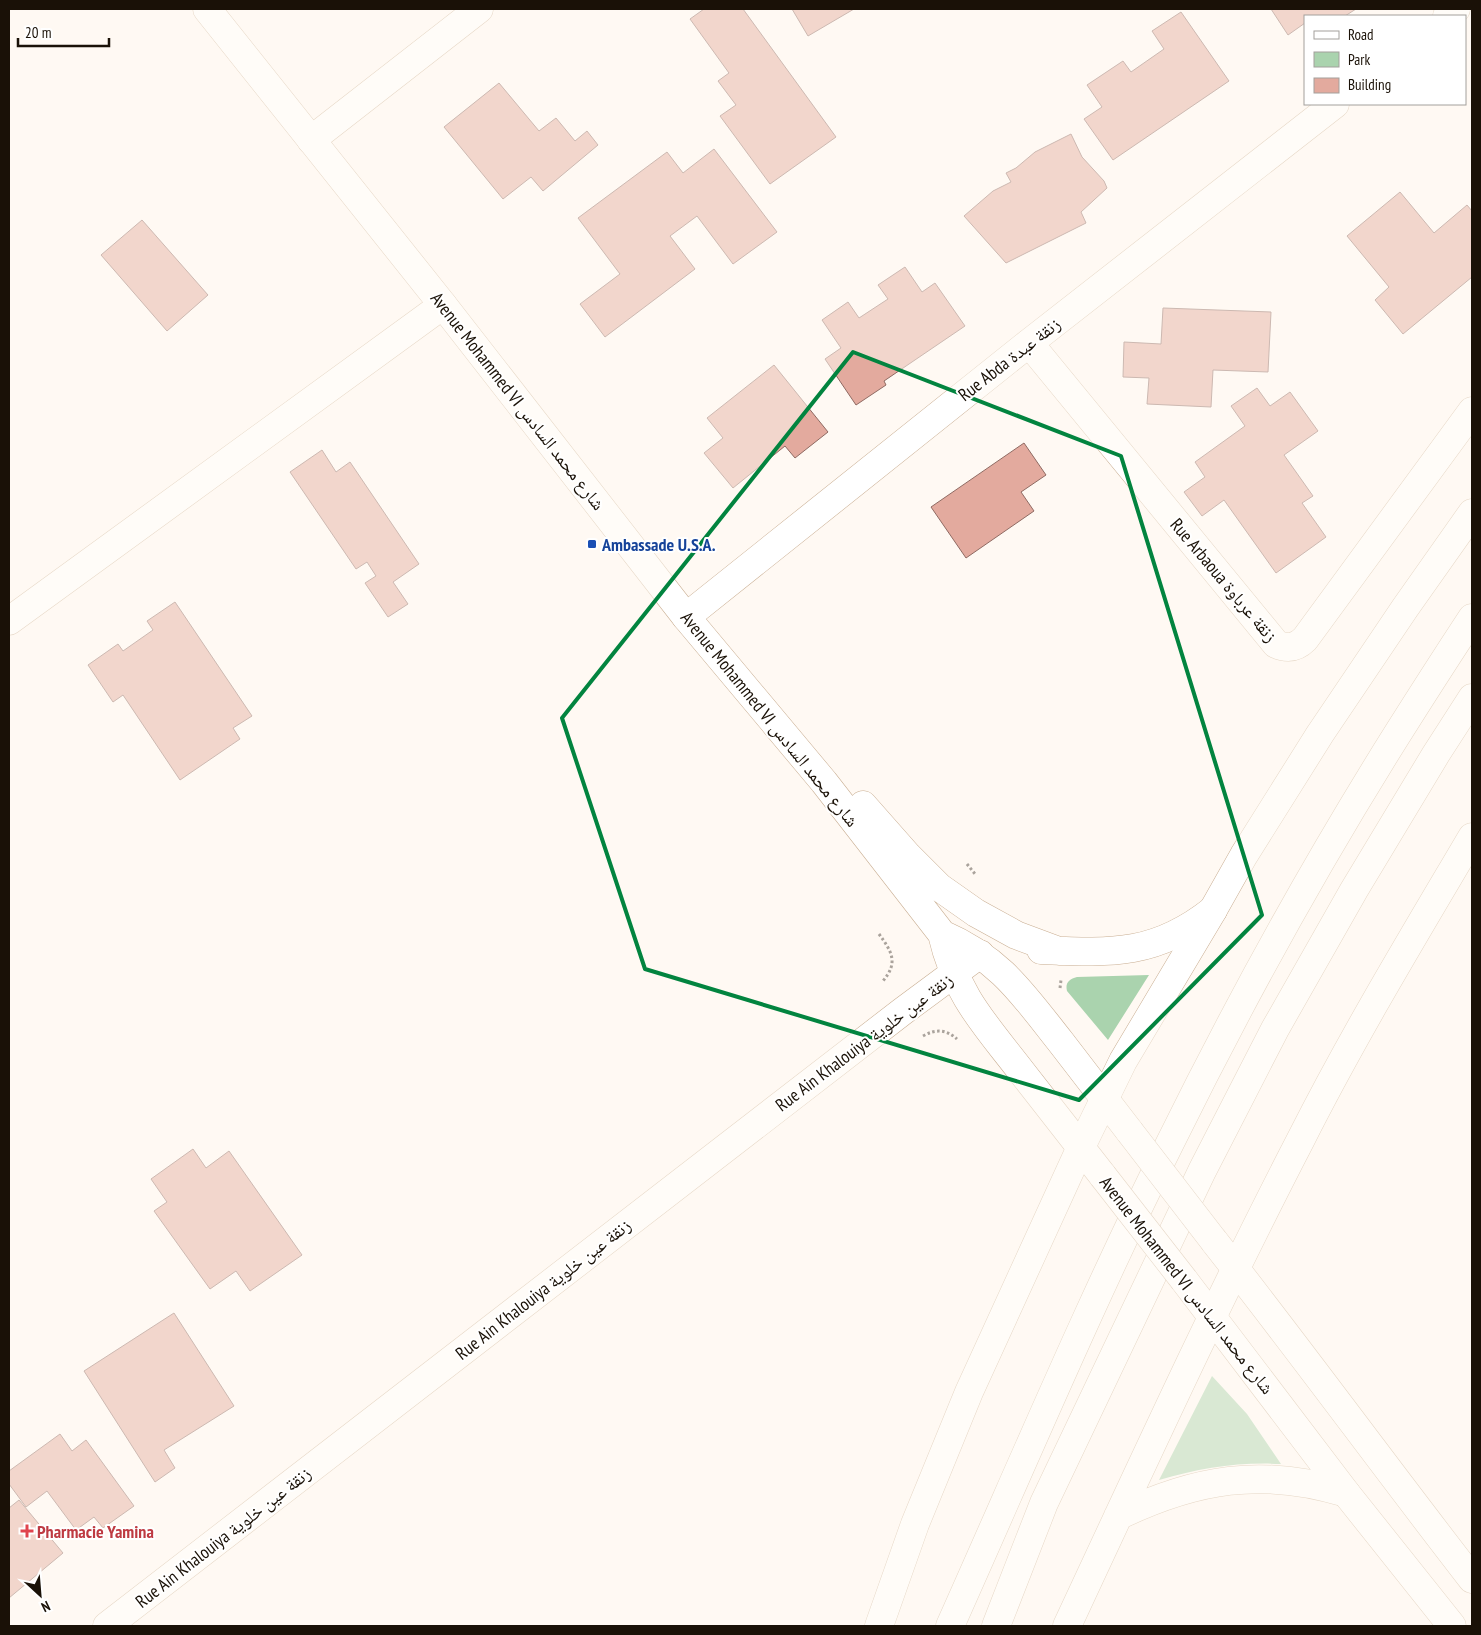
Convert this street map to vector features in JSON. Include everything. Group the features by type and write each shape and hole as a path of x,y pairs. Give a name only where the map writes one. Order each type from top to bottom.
{"main road":[{"name":"Avenue Mohammed VI شارع محمد السادس","path":"208,9 443,305 686,617 824,782 942,934 954,974 970,1006 981,1021 1184,1280 1346,1493 1452,1626"},
{"path":"311,140 479,9"},
{"name":"Rue Abda زنقة عبدة","path":"686,617 1334,105"},
{"path":"9,621 443,305"},
{"name":"Rue Arbaoua زنقة عرباوة","path":"1029,344 1276,644 1284,648 1294,647 1305,639 1472,411"},
{"path":"879,1626 915,1524 970,1392 1081,1147 1123,1061 1244,855 1320,734 1472,513"},
{"path":"950,1626 1094,1303 1169,1143 1232,1023 1324,857 1397,735 1472,618"},
{"path":"996,1626 1044,1503 1202,1171 1276,1029 1354,890 1472,698"},
{"path":"824,782 840,788 859,801 908,856 939,887 976,913 1062,963"},
{"path":"1067,1626 1212,1317 1301,1139 1375,1001 1472,837"},
{"path":"980,954 1004,948 1062,963 1148,946 1182,932 1213,910"},
{"name":"Avenue Mohammed VI شارع محمد السادس","path":"942,934 980,954 1002,971 1021,991 1105,1098 1472,1579"},
{"name":"Rue Ain Khalouiya زنقة عين خلوية","path":"107,1626 980,954"},
{"path":"1118,1516 1173,1492 1232,1480 1286,1480 1321,1485 1346,1493"}],"path":[{"path":"879,934 892,954 893,965 889,974 882,982"},
{"path":"1060,988 1062,963"},
{"path":"923,1036 933,1031 946,1032 959,1042"}],"highlighted area":[{"path":"853,352 1121,456 1262,915 1079,1100 645,969 562,718"}],"green space":[{"path":"1149,975 1108,1040 1067,991 1068,982 1077,977"},
{"path":"1212,1376 1247,1414 1281,1464 1249,1464 1219,1467 1159,1480"}],"building":[{"path":"704,9 743,9 836,137 770,184 720,116 736,105 718,81 729,73 690,19"},
{"path":"792,9 854,9 808,36"},
{"path":"1271,9 1356,9 1347,15 1304,15 1304,24 1288,35"},
{"path":"1181,12 1229,81 1113,160 1084,119 1102,107 1087,85 1123,61 1131,72 1164,49 1152,31"},
{"path":"499,83 539,131 556,118 575,141 587,131 598,145 543,191 531,177 503,199 444,127"},
{"path":"1071,134 1082,157 1104,181 1107,188 1081,212 1086,223 1006,263 964,216 993,191 1011,182 1006,173 1016,168 1035,152"},
{"path":"714,149 777,232 733,264 697,216 670,236 695,269 605,337 580,304 620,274 578,218 667,152 683,173"},
{"path":"1400,192 1434,233 1467,205 1472,211 1472,277 1403,334 1375,300 1389,287 1347,236"},
{"path":"142,220 208,295 167,331 101,255"},
{"path":"905,267 922,292 935,283 965,326 884,381 886,385 856,405 825,359 841,348 822,320 848,302 859,318 888,299 878,285"},
{"path":"1163,308 1271,312 1268,372 1213,370 1211,407 1147,404 1149,378 1123,377 1124,342 1161,344"},
{"path":"774,365 828,432 795,458 785,446 733,488 704,453 723,438 707,418"},
{"path":"1257,388 1270,406 1290,392 1318,431 1284,455 1313,496 1302,503 1326,537 1276,573 1224,500 1202,516 1184,492 1205,477 1195,462 1245,426 1231,406"},
{"path":"1024,443 1046,475 1021,492 1034,511 966,558 931,507"},
{"path":"322,450 336,472 350,462 419,564 393,582 408,604 388,617 365,583 376,576 367,562 356,569 290,472"},
{"path":"175,602 252,716 233,728 240,739 180,780 123,695 113,702 88,665 118,644 123,651 153,630 147,621"},
{"path":"193,1149 206,1168 229,1151 302,1255 250,1291 236,1271 210,1289 154,1211 167,1202 151,1179"},
{"path":"174,1313 234,1406 164,1450 175,1468 155,1482 84,1371"},
{"path":"60,1434 72,1451 86,1440 134,1506 103,1528 94,1517 76,1530 47,1491 26,1507 9,1484 9,1471"},
{"name":"Pharmacie Yamina","path":"19,1500 63,1553 9,1598 9,1508"}],"place":[{"name":"Ambassade U.S.A.","path":"592,544"},
{"name":"Pharmacie Yamina","path":"27,1531"}]}
